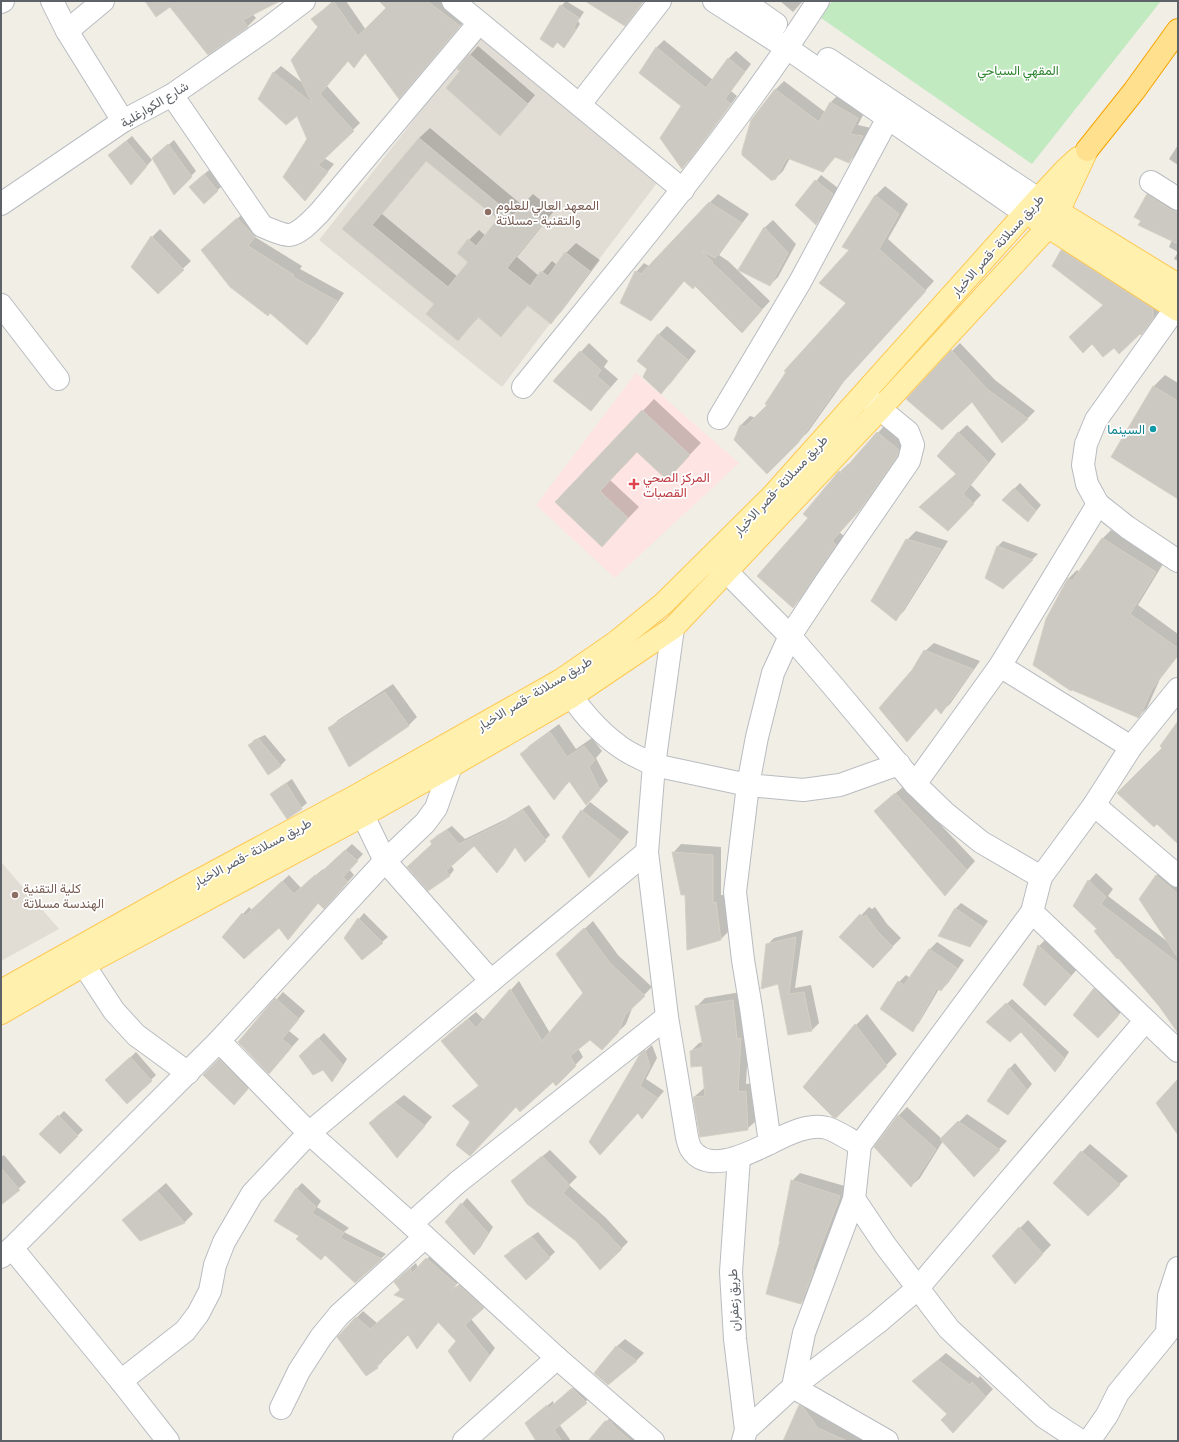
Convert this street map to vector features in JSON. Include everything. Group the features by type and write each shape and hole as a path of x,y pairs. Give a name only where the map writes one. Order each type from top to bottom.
{"highway":[{"path":"1087,150 1134,91 1178,30"}],"main road":[{"name":"طريق مسلاتة -قصر الاخيار","path":"1,991 181,890 358,807 566,689 616,642 664,603 772,496 1032,206 1066,169 1087,150"},
{"path":"1,1012 358,807 451,766 566,689 673,628 880,409 1053,219 1087,150"},
{"path":"1032,206 1053,219 1177,308"},
{"path":"1053,219 1178,285"}],"street":[{"path":"52,1 67,31 123,121"},
{"path":"67,31 102,1"},
{"name":"شارع الكوارغلية","path":"1,204 123,121 172,95 267,29 304,1"},
{"path":"453,1 683,190"},
{"path":"580,104 660,1"},
{"path":"714,1 791,42 1032,206"},
{"path":"743,1 791,42 888,118 1032,206"},
{"path":"523,387 683,190 791,42 818,1"},
{"path":"172,95 262,226 273,231 290,235 305,228 320,212 479,23"},
{"path":"719,418 800,282 888,118"},
{"path":"1151,182 1178,199"},
{"path":"1,305 58,379"},
{"path":"1177,308 1096,420 1086,444 1082,465 1087,484 1098,504 1127,527 1178,561"},
{"path":"770,1143 743,960 736,892 748,785 772,673 790,636 909,460 913,445 908,432 864,394"},
{"path":"915,784 1000,666 1098,504"},
{"path":"710,557 727,572 790,636 915,784 944,812 981,842 1041,876"},
{"path":"673,628 654,765 646,852 667,1017 686,1137 690,1148 698,1156 711,1162 739,1157 787,1134 806,1128 827,1128 860,1145"},
{"path":"1000,666 1131,747"},
{"path":"566,689 594,725 619,746 654,765 748,785 803,790 840,785 899,764"},
{"path":"793,1387 804,1333 854,1199 860,1145 1032,912 1041,876 1094,805 1131,747 1178,689"},
{"path":"168,1441 121,1381 7,1252 220,1041 385,861 425,823 436,808 451,766"},
{"path":"1094,805 1178,876"},
{"path":"358,807 385,861 491,981"},
{"path":"121,1381 185,1331 198,1314 210,1291 215,1265 224,1242 252,1194 309,1133 646,852"},
{"path":"1032,912 1178,1051"},
{"path":"84,964 114,1011 136,1035 188,1073"},
{"path":"282,1408 299,1371 321,1337 339,1315 418,1230 458,1182 667,1017"},
{"path":"745,1436 793,1387 877,1323 917,1289 1145,1021"},
{"path":"220,1041 309,1133 418,1230 557,1358 653,1441"},
{"name":"طريق زعفران","path":"739,1157 731,1272 735,1339 745,1436"},
{"path":"854,1199 917,1289 949,1329 1044,1417 1081,1441"},
{"path":"1089,1441 1107,1415 1118,1393 1172,1340 1169,1296 1178,1268"},
{"path":"464,1441 557,1358"},
{"path":"793,1387 887,1441"}],"shaded area":[{"name":"المعهد العالي للعلوم والتقنية -مسلاتة","path":"480,36 657,183 502,387 319,240"},
{"name":"المركز الصحي القصبات","path":"636,373 739,463 615,578 536,505"},
{"name":"كلية التقنية الهندسة مسلاتة","path":"1,862 59,929 1,961"}],"green space":[{"name":"المقهي السياحي","path":"832,1 1161,1 1032,164 821,18"}],"building":[{"path":"145,1 280,1 243,20 248,27 208,55 170,7 156,17"},
{"path":"379,1 427,1 460,26 399,99 365,53 354,68 348,61 320,94 354,131 318,165 328,172 305,201 283,177 307,139 297,116 286,125 258,99 273,72 312,103 291,60 318,27 311,19 334,2 358,36 386,8"},
{"path":"585,1 643,1 625,26"},
{"path":"560,5 579,18 574,27 576,30 564,48 557,42 553,48 540,39"},
{"path":"656,47 706,88 728,58 745,72 725,99 731,104 682,169 660,138 681,106 639,73"},
{"path":"469,54 528,104 500,136 446,88 460,71 457,69"},
{"path":"775,89 819,122 830,102 858,118 850,134 863,136 849,163 835,157 823,172 787,158 775,180 773,179 772,181 742,155 751,120"},
{"path":"419,138 513,216 522,204 544,222 507,268 530,286 541,271 548,276 565,252 590,271 551,324 527,305 501,337 478,317 458,341 426,314 434,304 342,229","holes":["426,161 498,219 476,246 468,239 457,253 468,262 448,287 372,225"]},
{"path":"126,141 147,166 131,185 108,155"},
{"path":"168,144 192,177 174,195 152,158"},
{"path":"204,174 218,191 204,204 189,187"},
{"path":"815,180 833,194 816,225 795,205"},
{"path":"1147,194 1171,210 1178,212 1178,244 1138,225 1141,221 1134,217"},
{"path":"875,195 899,214 879,249 926,291 835,391 798,443 767,474 734,440 740,425 745,427 767,405 765,404 786,372 784,371 846,303 819,283 849,250 842,247"},
{"path":"709,202 742,223 715,258 701,251 762,310 742,333 695,286 693,289 684,281 651,321 620,303 635,271 641,274"},
{"path":"237,218 255,237 248,246 294,275 293,277 337,301 307,345 270,313 268,316 230,287 201,250"},
{"path":"764,227 788,253 770,286 738,270"},
{"path":"151,236 184,270 158,294 131,267"},
{"path":"1061,250 1153,309 1153,319 1141,335 1140,334 1119,354 1114,348 1103,357 1092,344 1083,353 1069,337 1103,305 1052,266"},
{"path":"658,334 688,360 661,394 643,377 647,369 637,361"},
{"path":"951,350 987,389 1028,419 1002,443 972,402 942,430 906,399"},
{"path":"580,351 601,370 597,376 610,387 591,411 553,381"},
{"name":"السينما","path":"1153,386 1178,401 1178,499 1111,457"},
{"path":"642,410 690,455 667,480 637,452 600,491 628,518 602,547 555,502"},
{"path":"877,432 899,450 897,456 860,510 832,541 836,545 793,608 757,576 808,518 803,514 839,471 841,473"},
{"path":"958,432 988,462 963,494 974,504 948,531 919,507 956,474 937,456"},
{"path":"1014,488 1036,511 1028,522 1002,500"},
{"path":"1102,538 1156,572 1130,614 1178,648 1178,655 1152,689 1139,718 1072,690 1071,691 1033,665 1046,619 1068,578 1072,581"},
{"path":"906,539 941,549 896,621 871,601"},
{"path":"997,546 1033,560 1003,589 985,578"},
{"path":"924,650 973,669 941,714 936,708 907,742 879,708 912,670"},
{"path":"385,692 409,726 349,767 328,728"},
{"path":"1178,721 1178,844 1157,824 1154,827 1117,793 1162,748 1160,746"},
{"path":"550,732 567,757 584,746 595,760 589,767 600,790 586,805 569,781 554,800 520,754"},
{"path":"259,739 281,766 268,775 248,745"},
{"path":"286,783 302,809 287,819 270,794"},
{"path":"895,793 967,870 945,896 874,811"},
{"path":"523,810 546,841 525,862 515,847 497,873 474,846 446,871 450,876 428,891 407,867 432,844 430,841 447,830 459,844 500,824"},
{"path":"581,810 621,841 589,878 562,837"},
{"path":"345,850 358,861 343,877 348,882 324,909 318,903 288,940 279,928 244,959 222,937 242,913 245,916 282,881 294,894 315,875 317,876"},
{"path":"672,852 713,855 713,903 716,902 721,940 687,950 685,895 681,895"},
{"path":"1156,875 1178,894 1178,958 1139,899"},
{"path":"1088,880 1106,897 1101,904 1178,963 1178,1033 1159,1006 1094,931 1097,929 1073,906"},
{"path":"955,908 983,927 970,947 938,936"},
{"path":"860,914 863,917 866,915 878,932 893,947 873,968 839,937"},
{"path":"358,918 383,943 362,960 344,938"},
{"path":"584,928 610,963 645,996 625,1015 618,1033 602,1050 590,1040 570,1056 576,1066 556,1086 553,1082 520,1112 516,1107 470,1156 456,1145 470,1122 452,1106 479,1086 441,1041 468,1019 476,1028 510,989 542,1041 583,993 556,954"},
{"path":"796,937 789,994 804,992 812,1031 788,1035 778,984 761,989 766,944"},
{"path":"1038,945 1071,976 1045,1006 1023,985"},
{"path":"929,949 957,968 941,991 937,988 913,1032 880,1009 898,981 904,985"},
{"path":"1094,988 1119,1015 1098,1038 1073,1015"},
{"path":"275,998 299,1019 282,1039 292,1047 269,1074 238,1042"},
{"path":"733,1000 737,1039 741,1038 738,1092 746,1091 748,1130 700,1137 693,1097 705,1096 702,1066 691,1067 690,1051 703,1047 695,1006"},
{"path":"1006,1003 1064,1058 1055,1072 1021,1032 1010,1042 986,1022"},
{"path":"855,1024 887,1066 836,1118 833,1117 803,1087"},
{"path":"318,1038 343,1065 332,1082 323,1070 313,1075 299,1056"},
{"path":"645,1050 650,1066 640,1086 658,1098 642,1119 638,1113 600,1155 589,1142 640,1054"},
{"path":"130,1057 152,1081 127,1104 105,1080"},
{"path":"219,1059 248,1089 234,1105 203,1075"},
{"path":"1009,1068 1027,1090 1008,1115 987,1101"},
{"path":"1178,1079 1178,1135 1156,1103"},
{"path":"395,1103 425,1126 397,1158 369,1123"},
{"path":"58,1115 78,1136 60,1154 39,1134"},
{"path":"898,1115 936,1149 911,1187 874,1147"},
{"path":"958,1121 1000,1150 974,1177 940,1139"},
{"path":"1081,1151 1120,1185 1088,1216 1053,1183"},
{"path":"542,1156 570,1185 563,1193 599,1225 622,1249 600,1270 576,1241 527,1204 511,1181"},
{"path":"1,1168 20,1190 1,1205"},
{"path":"791,1180 840,1196 812,1270 814,1270 801,1304 766,1294 780,1241"},
{"path":"296,1188 316,1207 312,1213 344,1233 340,1238 382,1259 355,1283 325,1255 321,1260 296,1239 299,1236 274,1221"},
{"path":"157,1191 185,1223 140,1241 122,1220"},
{"path":"461,1203 488,1233 474,1255 445,1222"},
{"path":"1019,1227 1043,1254 1015,1284 992,1256"},
{"path":"532,1237 550,1258 526,1280 504,1256"},
{"path":"426,1258 456,1284 451,1291 459,1286 461,1287 484,1308 465,1325 489,1355 470,1382 448,1351 456,1341 438,1322 417,1349 408,1335 377,1366 378,1368 366,1376 337,1337 356,1317 370,1329 405,1299 394,1295 400,1290 394,1282 410,1268 412,1273"},
{"path":"616,1346 637,1361 608,1385 594,1373"},
{"path":"938,1360 970,1385 972,1382 986,1397 953,1433 941,1420 947,1414 912,1381"},
{"path":"572,1388 587,1403 554,1430 562,1441 536,1441 525,1423 547,1405 548,1409"},
{"path":"799,1405 803,1407 818,1428 847,1441 783,1441"},
{"path":"605,1421 610,1421 631,1441 588,1441"}],"place":[{"name":"المعهد العالي للعلوم والتقنية -مسلاتة","path":"488,212"},
{"name":"السينما","path":"1153,429"},
{"name":"المركز الصحي القصبات","path":"634,484"},
{"name":"كلية التقنية الهندسة مسلاتة","path":"15,895"}]}
